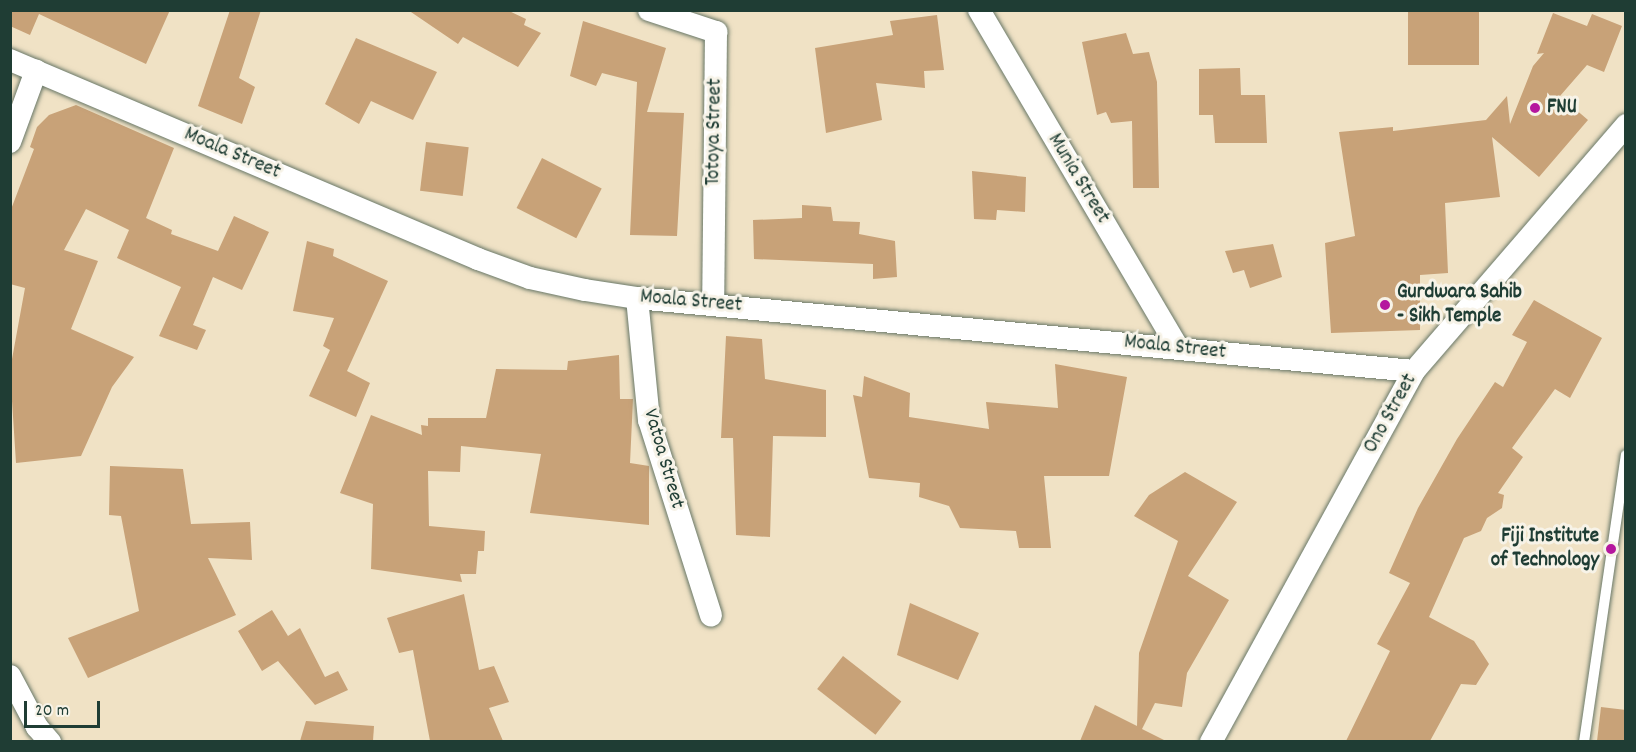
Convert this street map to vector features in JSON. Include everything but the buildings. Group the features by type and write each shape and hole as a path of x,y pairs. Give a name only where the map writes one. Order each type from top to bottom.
{"street":[{"name":"Totoya Street","path":"649,10 716,32 713,304"},
{"name":"Munia Street","path":"979,10 1178,348"},
{"name":"Moala Street","path":"10,60 478,259 530,278 637,298 1414,371"},
{"path":"10,142 36,71"},
{"name":"Ono Street","path":"1212,741 1414,371 1626,125"},
{"name":"Vatoa Street","path":"637,298 649,420 711,615"},
{"path":"10,676 37,727 50,741"}],"lane":[{"path":"1584,741 1626,455"}],"place":[{"name":"FNU","path":"1535,108"},
{"name":"Gurdwara Sahib - Sikh Temple","path":"1385,305"},
{"name":"Fiji Institute of Technology","path":"1611,549"}]}
